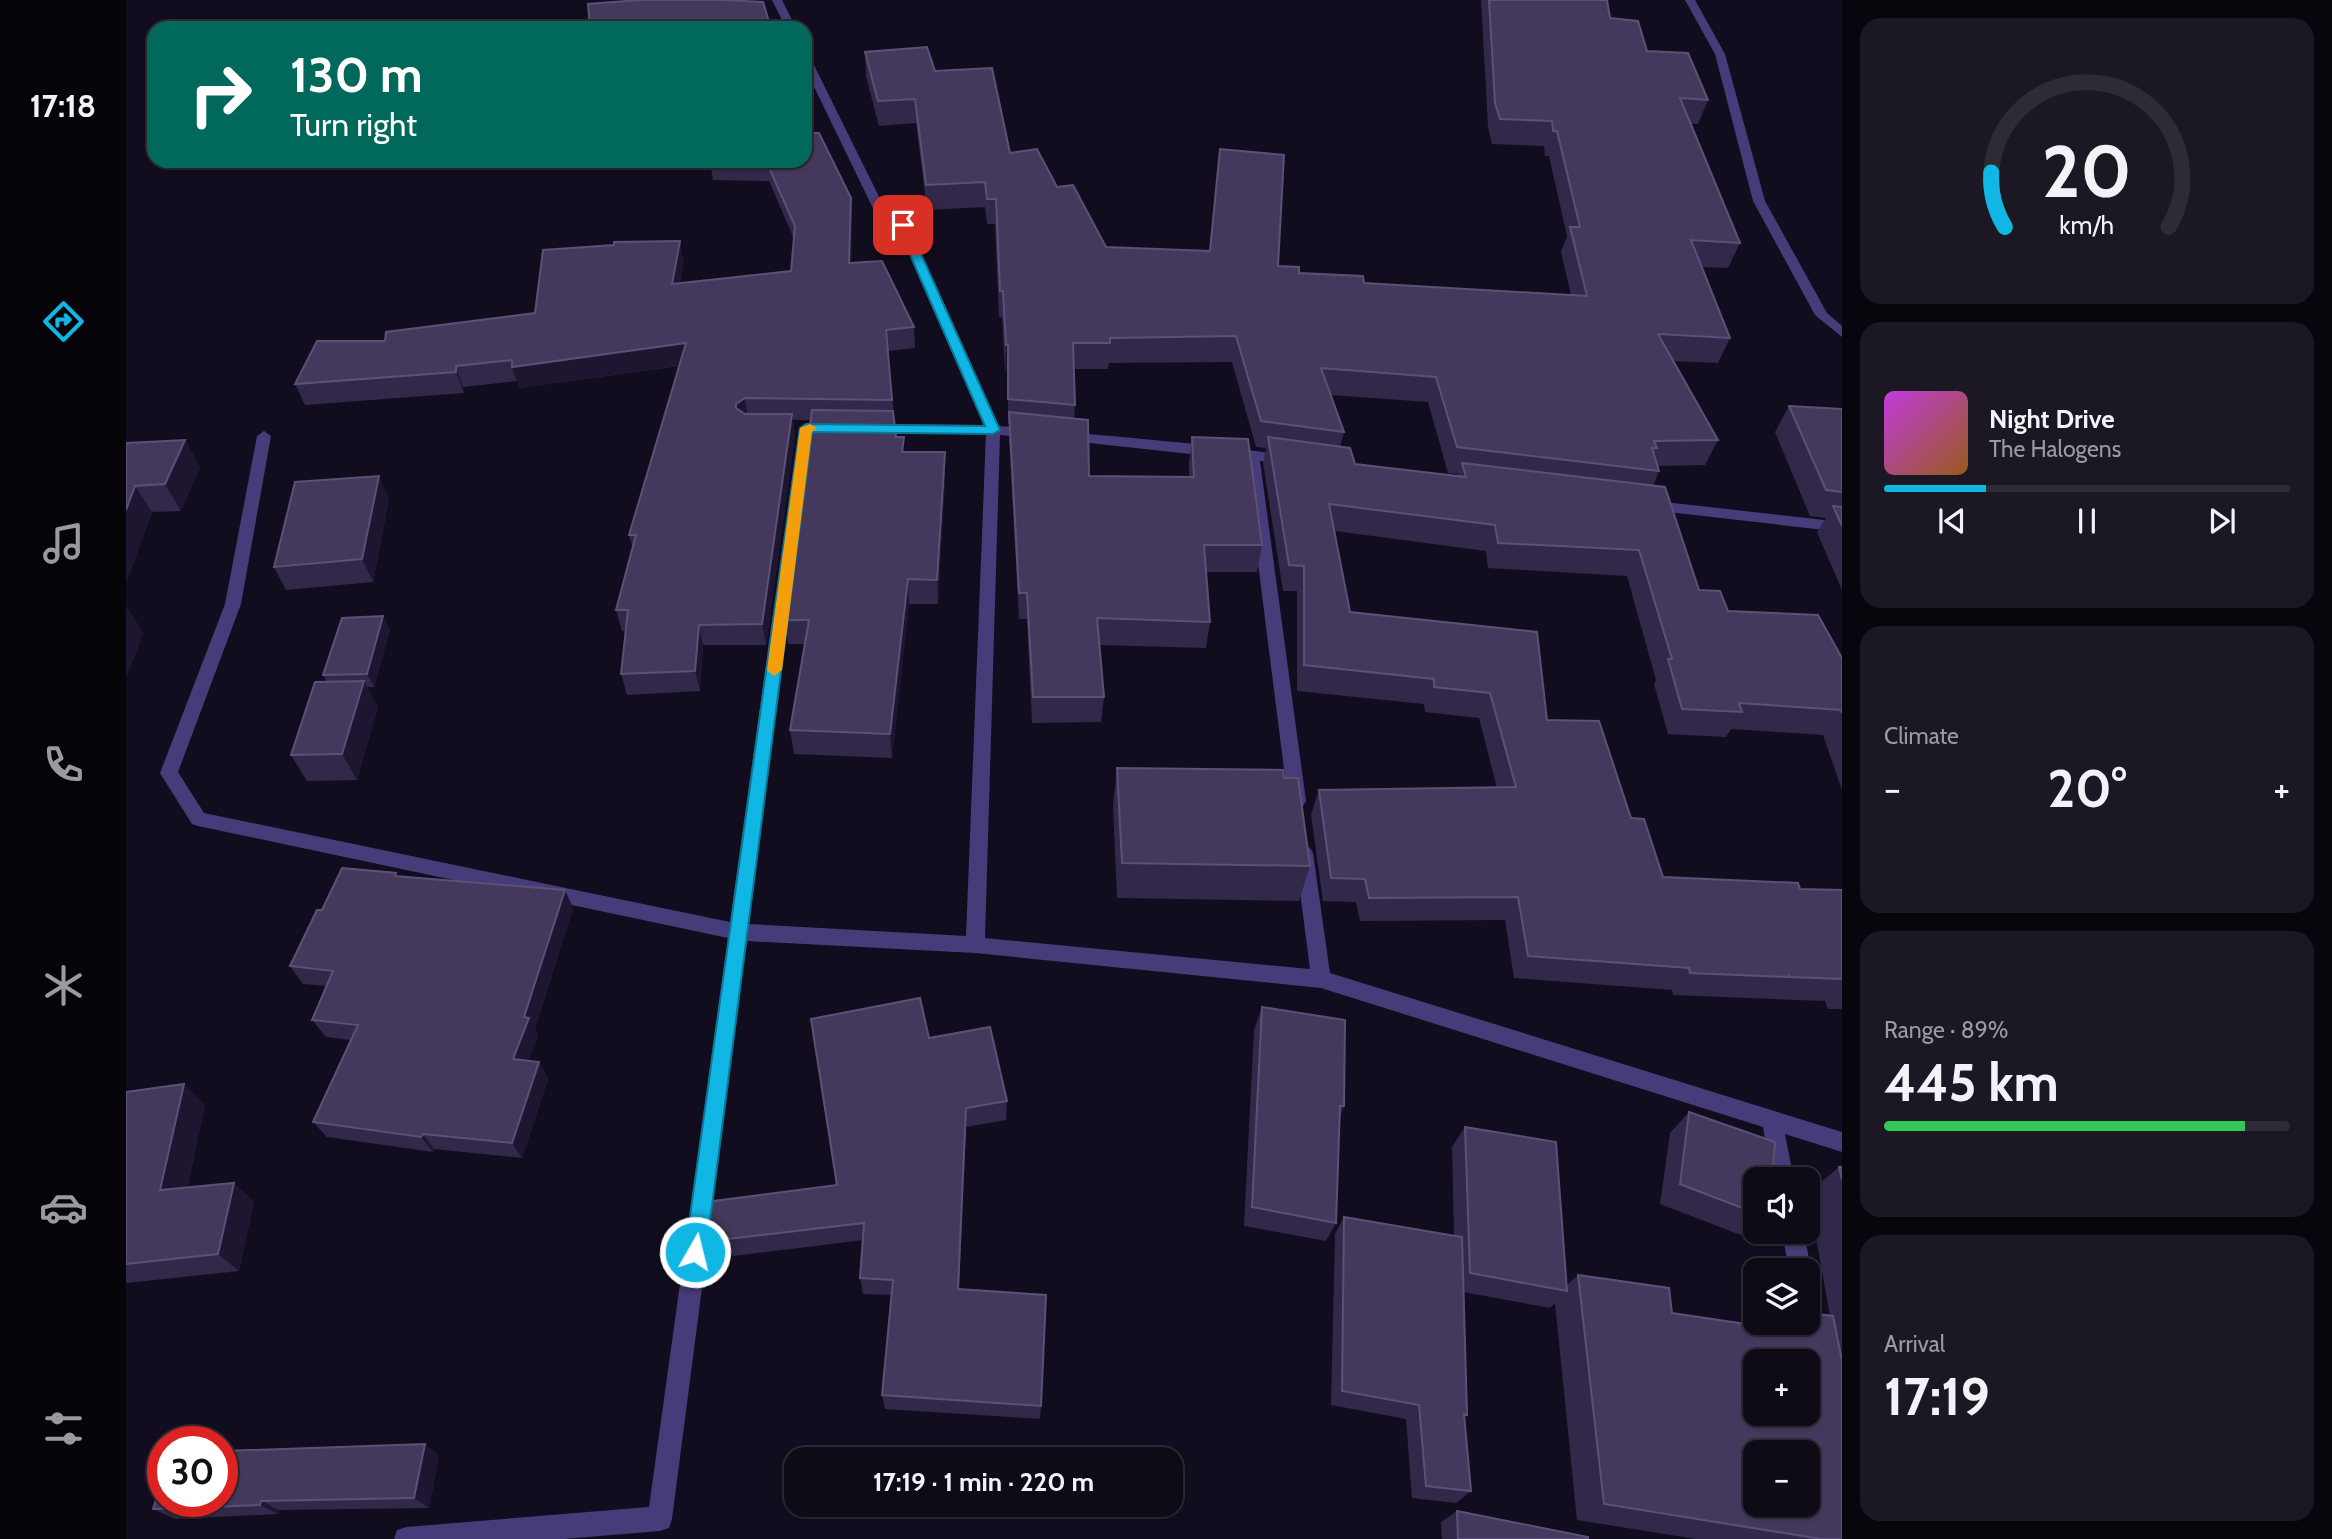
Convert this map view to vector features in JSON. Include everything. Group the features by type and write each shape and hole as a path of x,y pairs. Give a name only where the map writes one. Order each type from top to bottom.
{"street":[{"path":"777,0 788,21"},
{"path":"1690,0 1720,54 1759,201 1822,315 1842,333"},
{"path":"812,71 888,227 903,225 993,430 975,945"},
{"path":"406,1539 660,1519 807,428"},
{"path":"860,429 993,430 1306,461"},
{"path":"264,436 233,604 169,773 198,820 738,932 975,945 1321,979 1842,1142"},
{"path":"1252,454 1299,813"},
{"path":"1635,503 1842,527"},
{"path":"1303,841 1321,979"},
{"path":"1772,1121 1781,1167"}],"building":[{"path":"639,0 763,2 769,21 589,21 588,4"},
{"path":"1489,0 1607,0 1610,18 1638,21 1647,51 1688,53 1708,100 1680,98 1740,243 1691,240 1730,338 1658,334 1718,440 1654,441 1657,448 1652,448 1659,471 1457,447 1436,377 1321,368 1344,432 1261,421 1236,336 1110,338 1110,343 1073,343 1075,405 1008,399 1008,345 1003,291 1000,291 996,199 987,199 985,182 926,185 915,99 878,101 865,52 927,47 935,71 992,68 1010,153 1037,149 1057,187 1073,185 1106,247 1210,251 1220,149 1284,155 1278,266 1299,267 1299,273 1363,276 1364,283 1587,296 1570,227 1580,227 1557,131 1553,131 1552,121 1500,119 1495,103"},
{"path":"812,133 819,133 851,198 849,263 882,261 914,327 886,330 892,400 745,398 736,404 736,408 745,414 792,414 762,624 699,625 695,671 621,674 628,610 616,610 636,535 629,535 686,343 512,367 512,360 456,366 456,372 295,384 317,341 385,341 386,332 535,313 543,250 614,245 614,242 680,241 672,284 791,271 795,226 769,168 812,168"},
{"path":"1789,406 1842,409 1842,492 1826,490"},
{"path":"812,410 893,411 896,437 904,437 902,452 945,452 937,580 908,579 890,734 790,730 809,620 784,620"},
{"path":"1009,412 1088,420 1089,476 1194,477 1192,437 1248,439 1262,545 1204,545 1210,622 1097,618 1104,697 1033,697 1027,593 1019,593"},
{"path":"1268,437 1350,448 1355,464 1466,477 1462,463 1665,487 1699,590 1720,591 1728,611 1818,615 1842,658 1842,713 1841,710 1739,703 1742,712 1682,709 1668,659 1672,659 1639,550 1498,543 1495,525 1329,504 1350,612 1537,632 1547,720 1599,721 1631,818 1644,819 1663,877 1798,883 1800,889 1842,890 1842,979 1690,973 1689,968 1528,956 1518,897 1369,898 1365,879 1331,878 1319,790 1516,787 1490,693 1434,687 1434,679 1304,665 1304,566 1289,565"},
{"path":"185,440 165,484 135,486 126,510 126,443"},
{"path":"379,476 362,559 274,567 295,482"},
{"path":"1833,506 1842,507 1842,526"},
{"path":"383,616 367,674 323,675 342,618"},
{"path":"364,681 342,754 291,755 315,682"},
{"path":"1117,768 1283,770 1284,778 1298,778 1310,866 1122,863"},
{"path":"342,868 396,873 395,876 565,890 524,1017 529,1018 513,1059 539,1062 512,1143 423,1134 421,1137 313,1122 358,1025 312,1020 333,971 290,966 317,910 322,910"},
{"path":"920,998 929,1038 990,1027 1007,1101 966,1108 958,1289 1046,1295 1041,1406 882,1395 893,1280 860,1278 864,1223 701,1242 706,1202 837,1185 811,1019"},
{"path":"1262,1007 1345,1020 1344,1106 1340,1106 1336,1223 1252,1207"},
{"path":"184,1084 160,1190 234,1183 218,1254 126,1264 126,1092"},
{"path":"1689,1112 1775,1142 1773,1167 1743,1167 1743,1208 1680,1184"},
{"path":"1465,1127 1556,1142 1567,1291 1470,1273"},
{"path":"1344,1217 1462,1237 1467,1415 1464,1414 1471,1491 1426,1486 1419,1405 1342,1391"},
{"path":"1578,1275 1669,1288 1672,1313 1743,1324 1743,1335 1820,1335 1820,1314 1833,1316 1842,1361 1842,1539 1821,1539 1604,1504"},
{"path":"425,1444 414,1498 261,1501 260,1505 238,1506 238,1450"},
{"path":"1457,1511 1588,1537 1588,1539 1458,1539"}],"slow traffic":[{"path":"774,670 806,428 810,428"}],"route":[{"path":"695,1252 766,741 806,428 993,430 903,225"}]}
